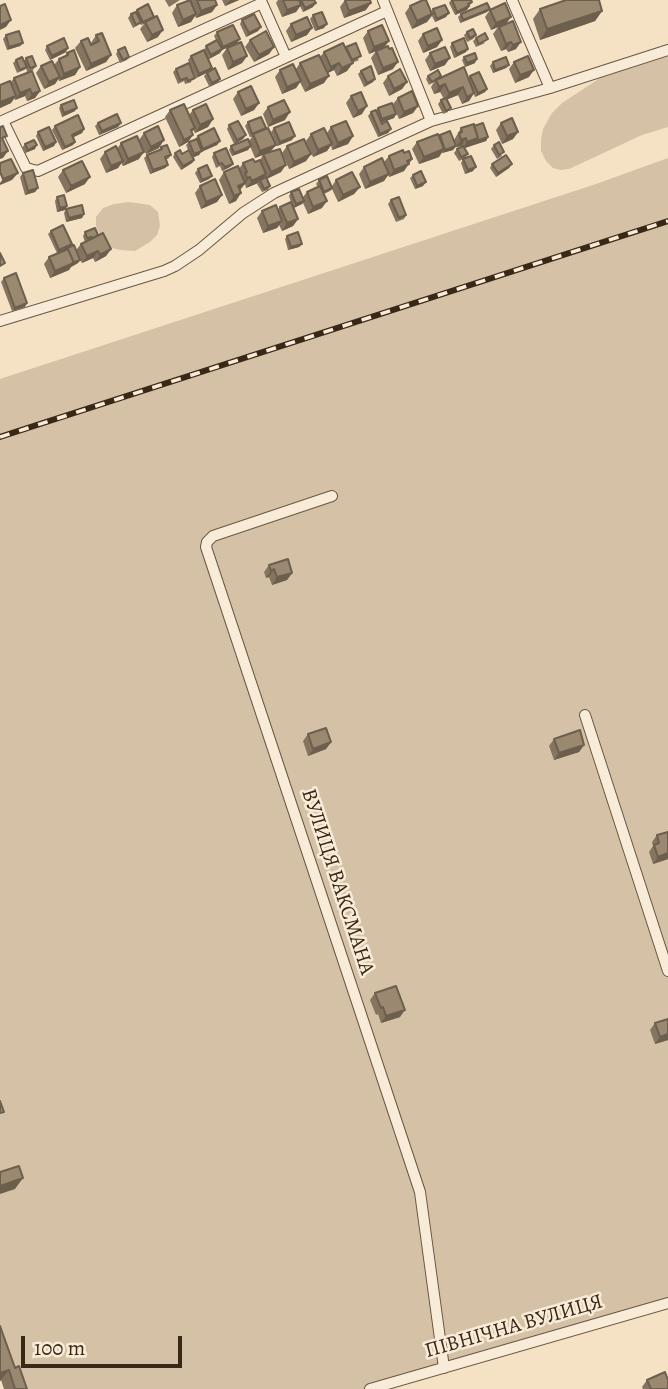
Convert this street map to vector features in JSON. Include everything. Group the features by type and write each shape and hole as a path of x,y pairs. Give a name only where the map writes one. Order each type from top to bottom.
{"street":[{"path":"383,0 431,121"},
{"path":"512,0 550,88"},
{"path":"286,57 262,3 1,122 26,168 38,171 387,11"},
{"path":"0,321 175,266 199,250 243,213 274,193 431,121 550,88 668,50"},
{"name":"ВУЛИЦЯ ВАКСМАНА","path":"332,496 214,536 207,542 206,547 420,1192 444,1368"},
{"path":"585,715 668,971"},
{"name":"ПІВНІЧНА ВУЛИЦЯ","path":"370,1389 668,1303"}],"shaded area":[{"path":"668,56 668,127 642,135 569,169 553,168 546,161 541,151 543,129 552,113 562,103 600,78"},
{"path":"668,158 668,1303 369,1389 15,1389 0,1349 0,379"},
{"path":"129,202 150,205 158,212 160,226 157,235 150,242 135,251 109,247 96,226 96,217 103,208"}],"building":[{"path":"190,0 196,14 183,20 177,5"},
{"path":"197,0 215,0 217,5 201,11"},
{"path":"283,0 299,0 301,5 287,10"},
{"path":"301,0 314,0 316,3 305,8"},
{"path":"345,0 370,0 371,3 349,11"},
{"path":"426,0 432,14 417,21 410,6"},
{"path":"452,0 471,0 472,2 457,12"},
{"path":"566,0 599,0 602,11 547,29 540,9"},
{"path":"487,3 490,9 463,20 461,14"},
{"path":"505,3 511,17 496,23 490,10"},
{"path":"5,4 11,20 0,25 0,6"},
{"path":"148,4 154,17 143,22 137,10"},
{"path":"445,5 449,13 437,19 433,9"},
{"path":"136,12 141,22 136,25 131,14"},
{"path":"322,12 327,24 318,28 313,15"},
{"path":"254,14 261,27 249,33 242,20"},
{"path":"157,16 163,30 152,35 145,22"},
{"path":"307,17 312,28 296,35 291,24"},
{"path":"513,21 521,42 506,44 499,27"},
{"path":"233,25 240,39 223,47 217,32"},
{"path":"382,25 389,41 374,47 368,31"},
{"path":"437,28 442,40 428,46 423,34"},
{"path":"473,29 476,35 470,38 467,32"},
{"path":"19,31 23,43 9,47 6,35"},
{"path":"266,31 274,47 259,55 250,40"},
{"path":"102,33 111,55 91,64 81,41 88,38 91,45 99,41 96,35"},
{"path":"485,33 488,39 479,44 476,38"},
{"path":"64,38 68,48 52,56 47,46"},
{"path":"464,38 468,49 457,54 452,43"},
{"path":"217,40 222,49 211,55 206,46"},
{"path":"241,42 247,56 233,62 227,48"},
{"path":"343,43 353,63 342,68 339,63 331,67 324,52"},
{"path":"356,43 361,56 352,60 346,47"},
{"path":"388,46 389,49 392,48 398,62 383,68 376,51"},
{"path":"125,47 129,57 123,60 118,50"},
{"path":"445,47 450,58 435,64 430,53"},
{"path":"74,50 80,67 64,74 59,59"},
{"path":"204,50 212,68 199,74 191,56"},
{"path":"475,53 477,59 467,63 464,57"},
{"path":"319,55 329,76 310,84 300,63"},
{"path":"32,56 36,66 30,68 26,58"},
{"path":"528,56 534,70 520,75 514,62"},
{"path":"22,57 27,67 20,70 16,60"},
{"path":"506,57 509,65 495,70 493,62"},
{"path":"52,61 60,77 49,82 41,66"},
{"path":"189,63 195,78 180,80 176,69"},
{"path":"293,64 301,81 287,87 280,70"},
{"path":"371,66 375,79 367,83 361,71"},
{"path":"464,67 474,93 467,97 463,87 449,93 445,84 439,87 436,80"},
{"path":"215,68 220,79 212,83 207,73"},
{"path":"400,69 407,82 394,89 388,76"},
{"path":"438,70 441,76 432,82 428,76"},
{"path":"32,71 40,91 32,94 30,89 20,93 14,78"},
{"path":"479,72 487,89 478,93 470,76"},
{"path":"10,81 16,96 0,102 0,85"},
{"path":"251,86 259,103 246,109 238,92"},
{"path":"412,91 418,106 404,112 398,98"},
{"path":"361,92 367,106 358,111 351,96"},
{"path":"446,98 451,108 446,111 441,100"},
{"path":"74,100 77,108 64,113 61,105"},
{"path":"284,100 290,112 273,120 268,107"},
{"path":"392,103 396,114 382,119 378,108"},
{"path":"184,104 195,128 191,130 193,135 184,140 170,110"},
{"path":"206,104 213,119 200,125 193,110"},
{"path":"376,110 382,124 387,121 391,129 380,134 371,112"},
{"path":"117,114 121,123 102,131 98,123"},
{"path":"78,115 84,129 72,135 75,142 65,147 55,126"},
{"path":"261,117 266,128 252,134 248,122"},
{"path":"512,118 518,132 507,136 501,123"},
{"path":"238,121 246,135 237,140 229,125"},
{"path":"346,121 353,136 338,143 331,127"},
{"path":"289,122 295,136 280,142 274,128"},
{"path":"483,123 488,137 476,141 478,138 474,126"},
{"path":"474,124 478,138 467,142 466,138 461,140 461,128"},
{"path":"3,126 7,136 2,138 8,151 0,154 0,127"},
{"path":"158,126 164,140 151,147 144,133"},
{"path":"49,127 56,142 45,147 38,132"},
{"path":"214,128 220,141 203,149 198,136"},
{"path":"268,128 276,145 260,151 253,134"},
{"path":"324,128 332,144 318,150 311,134"},
{"path":"450,131 456,146 445,150 440,135"},
{"path":"438,134 444,149 424,157 417,142"},
{"path":"137,136 144,152 128,159 121,143"},
{"path":"197,139 202,151 194,154 189,142"},
{"path":"248,139 251,146 234,153 231,146"},
{"path":"304,139 311,154 294,162 287,146"},
{"path":"34,140 37,145 28,150 25,144"},
{"path":"499,142 504,152 499,155 494,145"},
{"path":"167,145 171,155 165,157 168,165 153,170 147,155"},
{"path":"116,146 123,161 111,166 105,152"},
{"path":"463,146 468,154 461,157 457,149"},
{"path":"226,148 233,164 225,167 222,163 219,164 214,153"},
{"path":"280,149 286,165 271,172 263,154"},
{"path":"180,150 182,154 189,150 194,160 183,166 175,153"},
{"path":"403,150 404,153 409,151 412,159 407,161 409,164 394,170 389,156"},
{"path":"506,155 512,164 498,173 492,164"},
{"path":"471,156 476,167 468,170 463,159"},
{"path":"382,158 389,174 370,182 364,167"},
{"path":"11,159 18,173 3,179 0,163"},
{"path":"253,159 255,162 260,160 266,174 252,181 250,177 247,178 243,163"},
{"path":"82,161 90,177 71,186 63,170"},
{"path":"207,165 212,176 202,180 198,169"},
{"path":"238,166 245,183 238,186 241,193 234,196 224,172"},
{"path":"33,170 38,188 28,191 23,173"},
{"path":"421,171 426,182 417,186 413,175"},
{"path":"352,172 360,187 343,195 336,180"},
{"path":"327,176 332,188 324,192 319,180"},
{"path":"266,177 270,186 264,189 260,180"},
{"path":"215,179 222,195 206,202 200,186"},
{"path":"320,186 327,201 313,207 307,192"},
{"path":"299,189 304,201 296,204 291,192"},
{"path":"64,195 67,206 60,208 57,197"},
{"path":"399,197 406,215 399,218 391,200"},
{"path":"291,202 298,219 287,223 280,207"},
{"path":"82,205 84,214 69,218 66,209"},
{"path":"276,205 282,221 268,226 262,211"},
{"path":"63,225 72,244 59,250 51,231"},
{"path":"95,228 98,235 87,238 85,232"},
{"path":"298,232 302,244 291,247 287,236"},
{"path":"103,233 111,249 100,255 98,251 87,256 81,244"},
{"path":"74,245 80,260 74,262 68,249 65,249"},
{"path":"68,249 74,263 55,271 49,257"},
{"path":"0,253 5,263 0,266"},
{"path":"16,273 27,303 15,308 4,278"},
{"path":"288,559 292,573 277,577 269,565"},
{"path":"326,728 331,742 313,749 308,734"},
{"path":"580,730 584,745 559,753 554,739"},
{"path":"668,832 668,853 658,857 654,845 659,843 657,835"},
{"path":"396,986 405,1010 386,1016 375,993"},
{"path":"668,1019 668,1034 660,1037 655,1023"},
{"path":"19,1166 23,1178 0,1186 0,1172"},
{"path":"0,1326 15,1368 19,1366 27,1389 15,1389 9,1370 0,1373"},
{"path":"665,1372 668,1389 651,1389 647,1380"}],"railway":[{"path":"0,437 668,221"}]}
